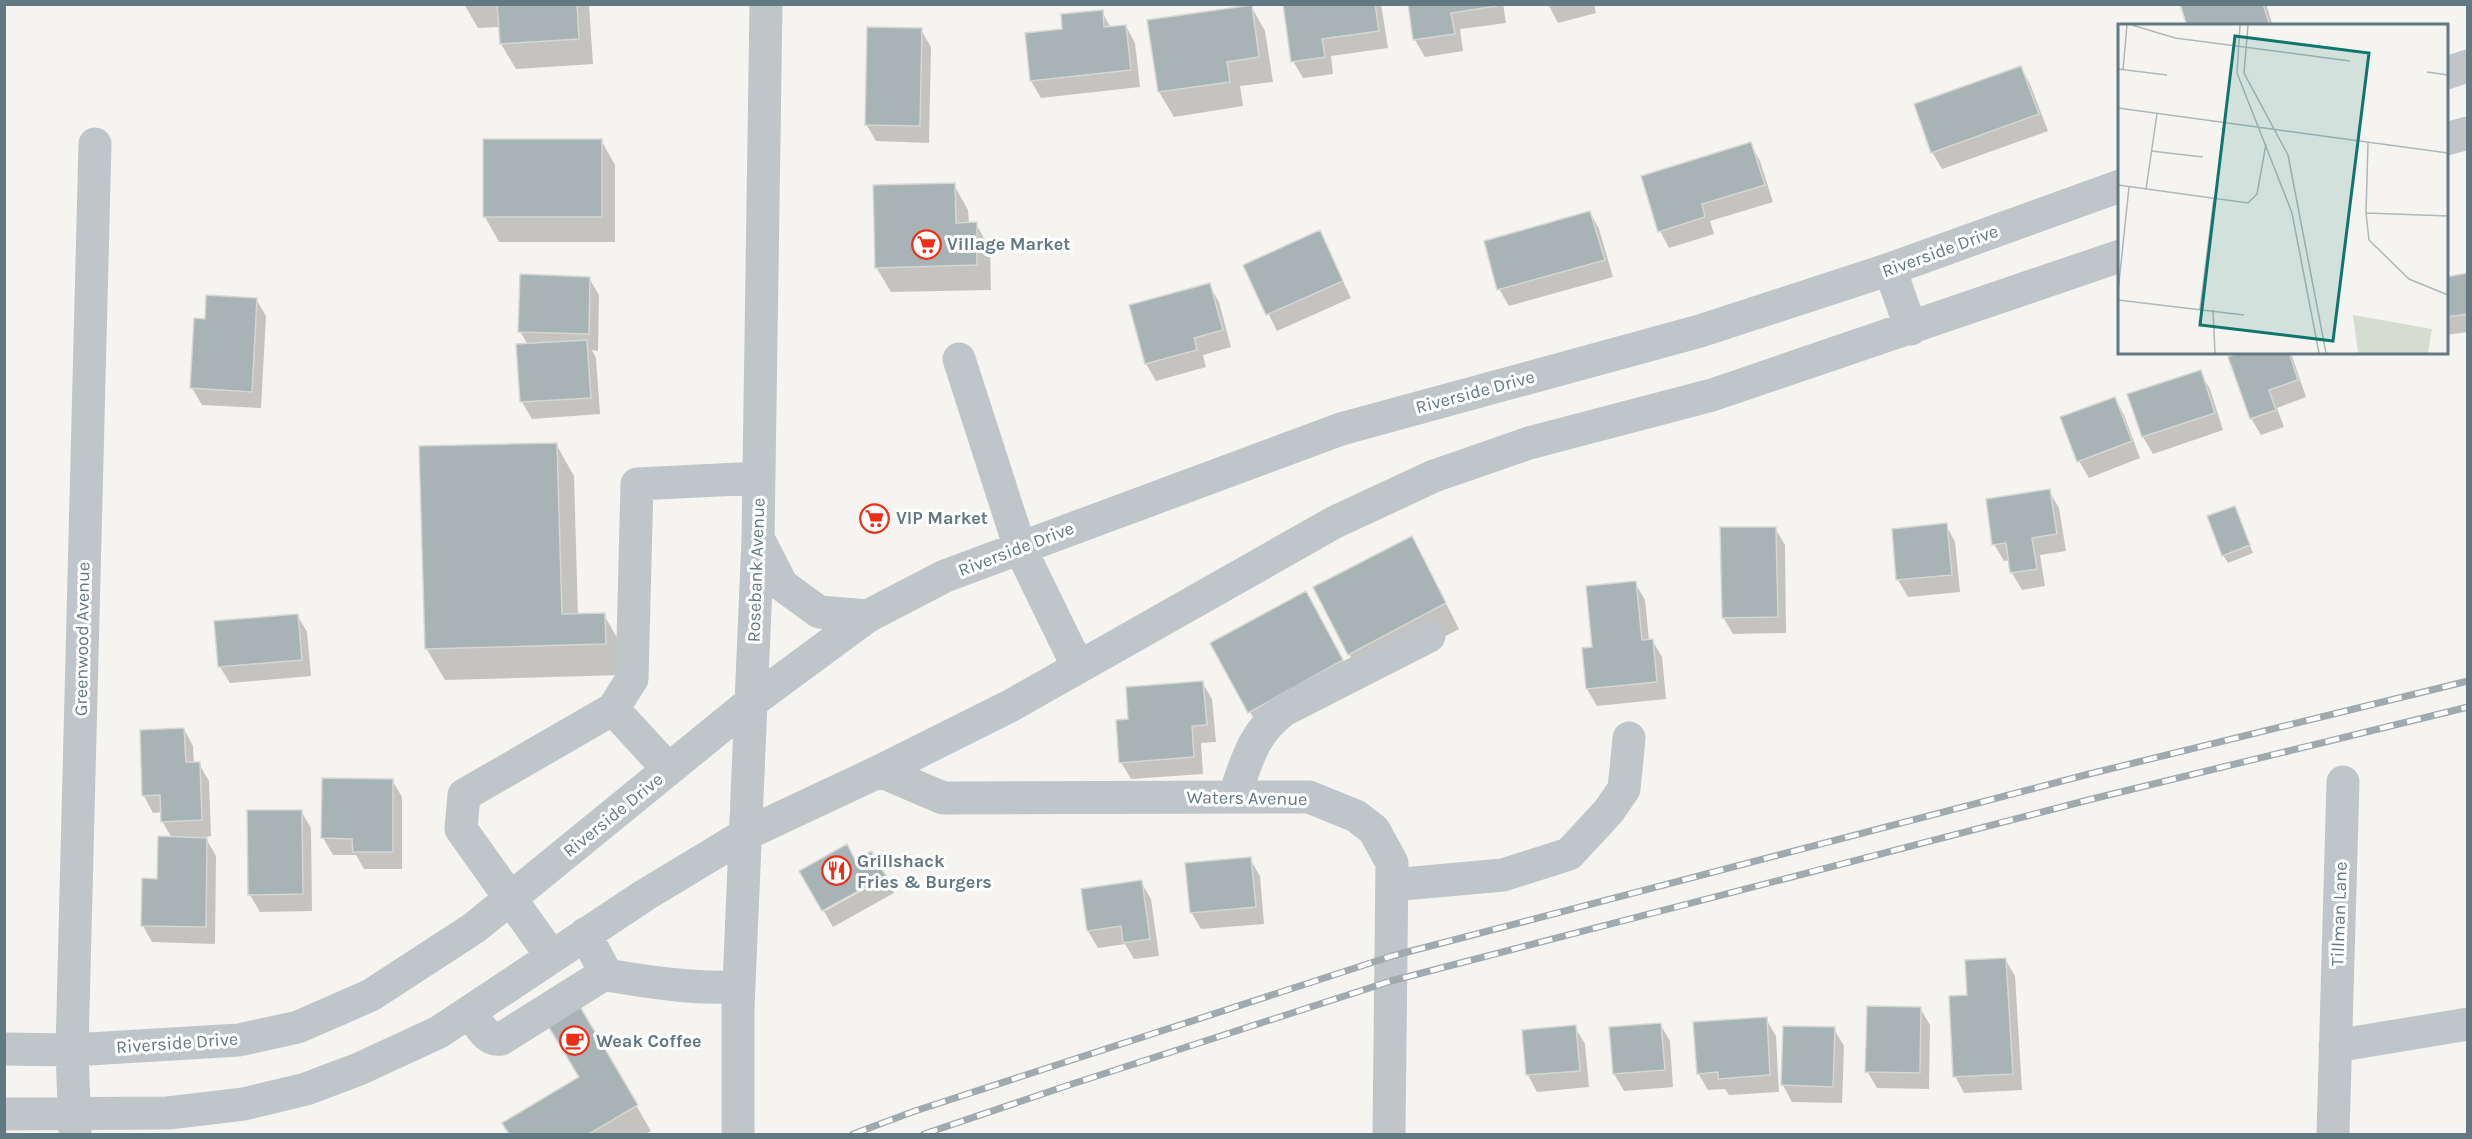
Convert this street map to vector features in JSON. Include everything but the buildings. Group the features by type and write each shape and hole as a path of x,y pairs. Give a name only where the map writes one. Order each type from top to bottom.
{"street":[{"name":"Rosebank Avenue","path":"738,1134 739,987 758,539 766,4"},
{"path":"2448,72 2468,66"},
{"path":"2448,138 2468,133"},
{"name":"Greenwood Avenue","path":"75,1124 72,1050 95,144"},
{"name":"Riverside Drive","path":"4,1049 72,1050 239,1040 298,1027 371,995 474,928 750,703 868,616 945,576 1341,429 1700,331 1890,269 2118,187"},
{"path":"4,1114 75,1124 244,1104 306,1089 358,1069 439,1032 645,895 746,834 1010,706 1335,522 1434,476 1529,443 1712,395 2118,257"},
{"path":"1890,269 1911,329"},
{"path":"959,359 1020,548 1078,667"},
{"path":"552,957 461,829 464,795 613,708 632,679 637,483 759,478"},
{"path":"758,539 782,585 819,612 868,616"},
{"path":"1234,797 1248,758 1258,736 1268,722 1284,710 1429,636"},
{"path":"613,708 668,769"},
{"path":"1392,885 1503,874 1569,854 1608,812 1624,789 1629,738"},
{"name":"Waters Avenue","path":"880,771 943,798 1309,797 1356,816 1374,830 1392,863 1389,1134"},
{"name":"Tillman Lane","path":"2333,1134 2343,782"},
{"path":"470,1011 488,1037 495,1040 501,1039 598,978 603,968 585,934"},
{"path":"601,974 673,985 706,988 739,987"},
{"path":"2335,1046 2468,1024"}],"railway":[{"path":"853,1134 915,1111 1392,956 2089,774 2468,681"},
{"path":"924,1134 1391,981 2092,799 2468,707"}],"place":[{"name":"Village Market","path":"926,244"},
{"name":"VIP Market","path":"875,518"},
{"name":"Grillshack Fries & Burgers","path":"836,871"},
{"name":"Weak Coffee","path":"575,1041"}]}
